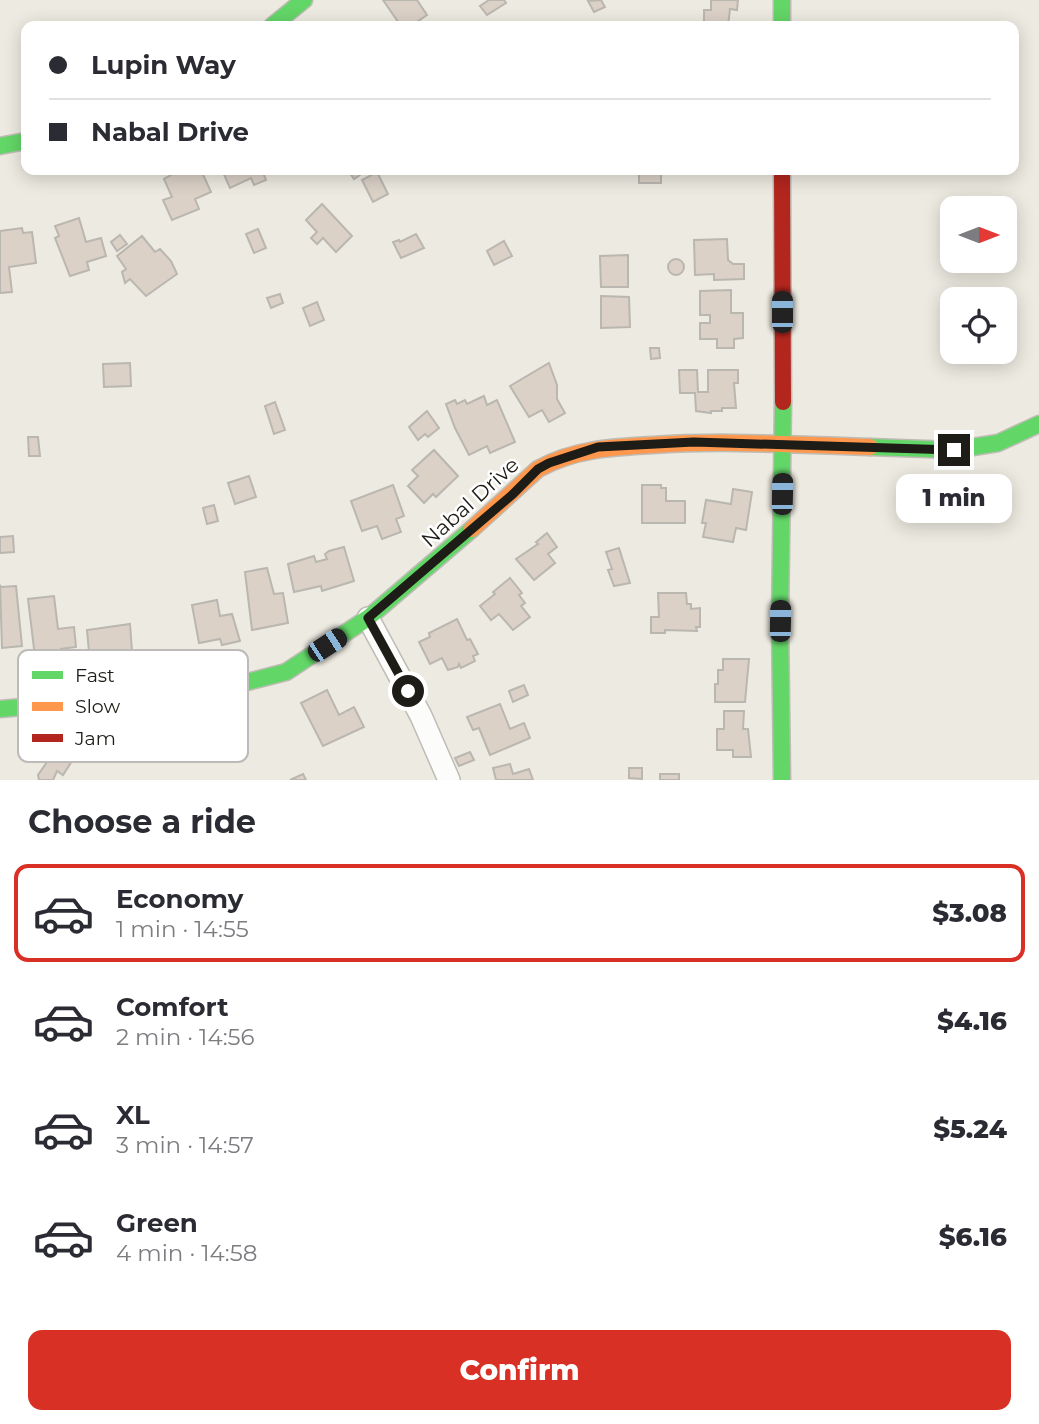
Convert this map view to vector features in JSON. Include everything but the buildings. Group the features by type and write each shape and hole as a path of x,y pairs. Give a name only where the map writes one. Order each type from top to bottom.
{"street":[{"path":"278,21 304,0"},
{"path":"782,0 782,21"},
{"path":"0,146 21,142"},
{"path":"782,175 782,780"},
{"name":"Nabal Drive","path":"248,682 286,672 368,618 513,494 538,469 598,447 694,442 954,450 998,443 1039,424"},
{"path":"368,618 421,716 449,780"},
{"name":"Nabal Drive","path":"0,709 18,707"}],"traffic: fast":[{"path":"278,21 304,0"},
{"path":"782,0 782,21"},
{"path":"0,146 21,142"},
{"path":"782,780 780,621 783,402"},
{"path":"870,447 954,450 998,443 1039,424"},
{"path":"248,682 286,672 368,618 472,529"},
{"path":"0,709 18,707"}],"traffic: slow":[{"path":"472,529 538,469 566,457 594,450 707,443 870,447"}],"traffic: jam":[{"path":"782,175 783,402"}],"route":[{"path":"408,691 368,618 513,494 538,469 549,463 598,447 694,442 954,450"}]}
